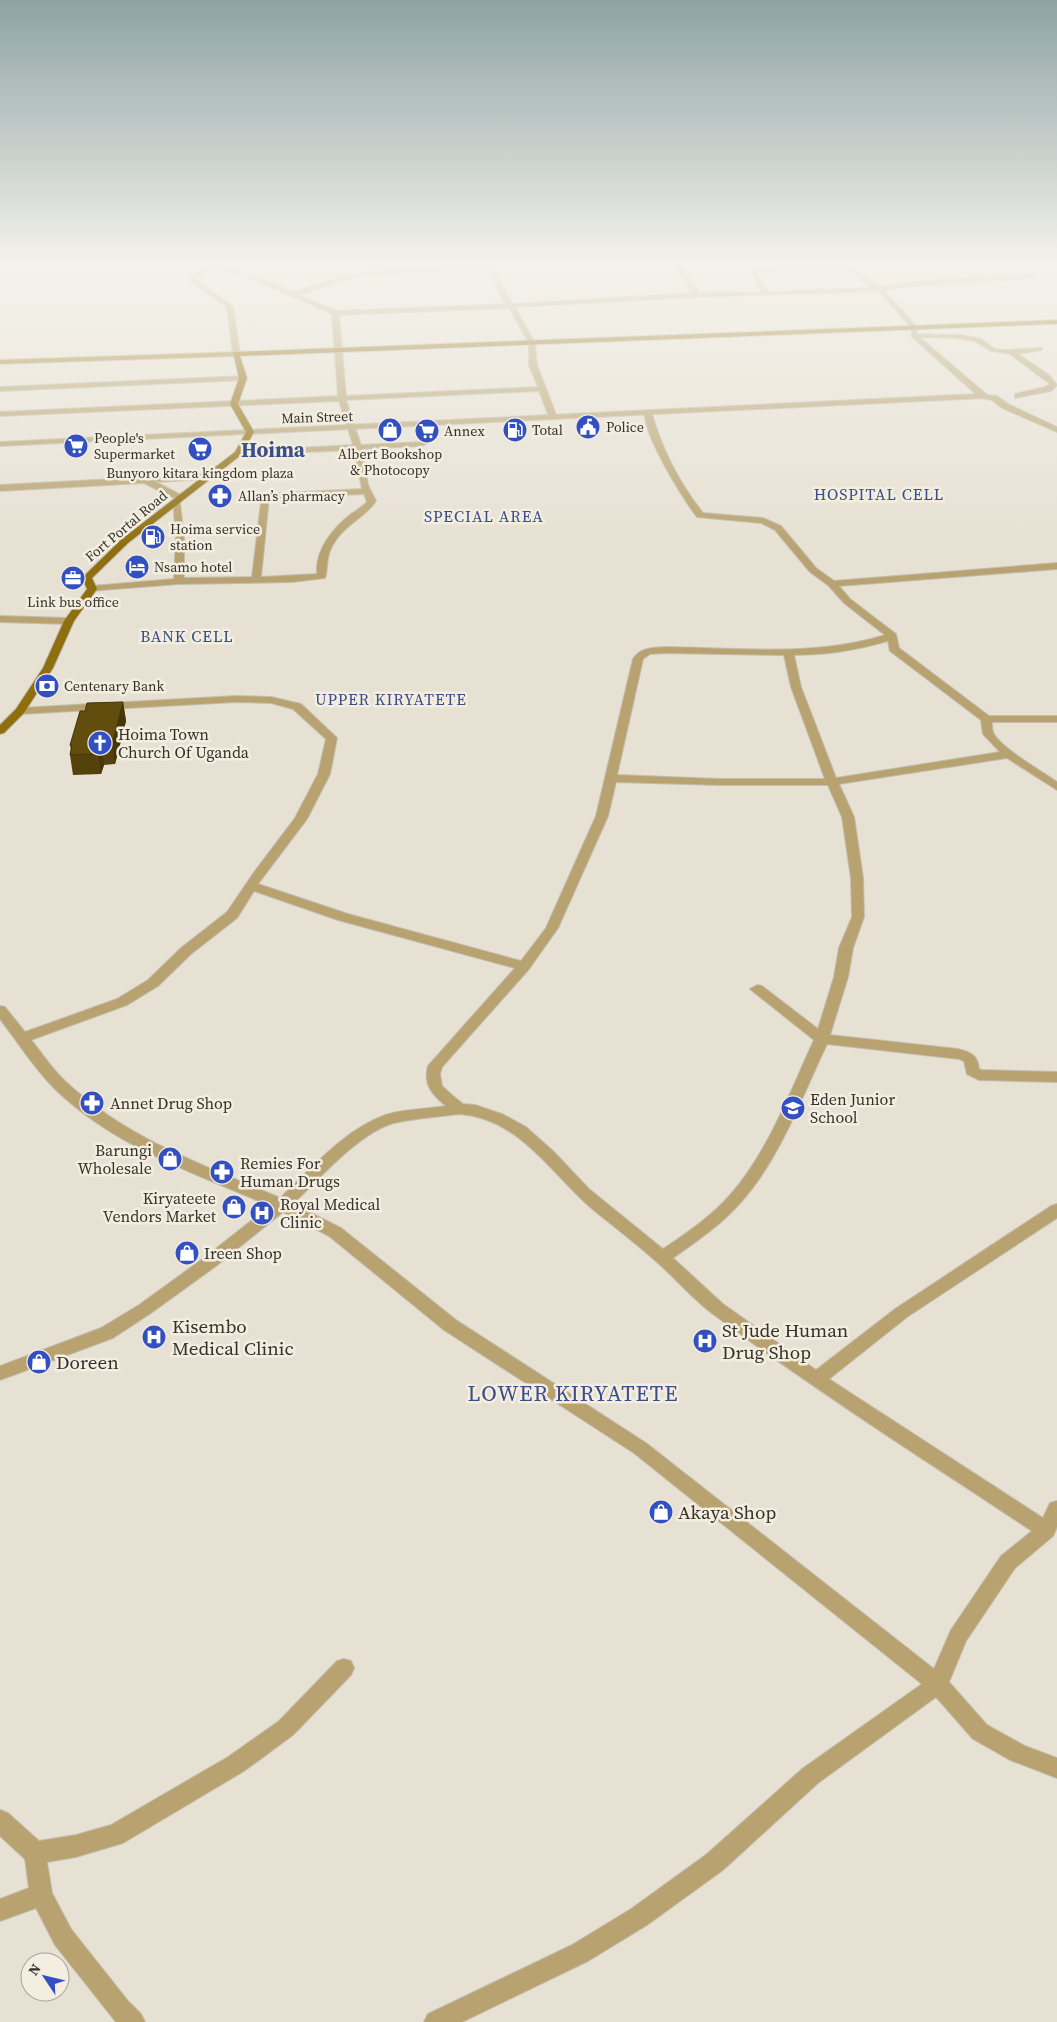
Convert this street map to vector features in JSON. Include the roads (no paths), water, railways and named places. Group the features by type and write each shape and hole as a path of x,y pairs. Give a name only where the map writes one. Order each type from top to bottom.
{"main road":[{"path":"0,362 78,359"},
{"path":"238,359 243,378 234,404 250,432"},
{"name":"Fort Portal Road","path":"0,731 20,711 48,668 69,621 92,589 87,578 125,542 238,453 250,432"}],"street":[{"path":"92,589 179,581 322,576 320,568 328,543 343,525 356,514 368,508 372,502 364,484 358,447 342,400 338,359"},
{"path":"533,359 533,365 553,417"},
{"path":"941,359 983,396 1003,397"},
{"path":"1020,359 1034,370 1051,379 1054,384 1048,388"},
{"path":"0,389 243,378"},
{"path":"1057,386 1015,396 1057,395"},
{"path":"0,414 342,400 542,389"},
{"name":"Main Street","path":"0,444 648,414 983,396"},
{"path":"994,398 1005,406 1057,430"},
{"path":"648,414 650,424 662,452 700,515 763,521 778,528 813,570 832,584 847,601 892,636 894,649 986,719 1057,720"},
{"path":"238,453 422,444"},
{"path":"0,488 207,477"},
{"path":"142,479 158,485 178,501 180,538 179,581"},
{"path":"256,579 265,496 368,491"},
{"path":"832,584 1057,566"},
{"path":"0,619 69,621"},
{"path":"459,1109 434,1088 431,1076 435,1066 524,966 552,928 602,816 638,659 641,654 648,651 666,650 789,653 860,646 892,636"},
{"path":"662,1257 698,1233 736,1198 767,1154 822,1039 841,977 846,948 858,917 857,878 848,818 832,782 796,687 789,653"},
{"path":"20,711 236,699 287,703 302,710 332,738 324,774 301,820 251,886 232,916 186,951 153,983 122,1002 22,1038"},
{"path":"986,719 988,734 1009,754 1057,787"},
{"path":"611,778 719,782 832,782 1009,754"},
{"path":"251,886 316,909 524,966"},
{"path":"757,989 822,1039 963,1055 970,1058 972,1061 972,1071 979,1075 1057,1077"},
{"path":"0,1010 59,1084 116,1128 139,1142 282,1205 335,1232 450,1325 640,1448 938,1684 980,1732 1018,1752 1057,1768"},
{"path":"0,1373 107,1333 145,1309 210,1262 282,1205 352,1140 372,1128 390,1119 459,1109 475,1110 497,1117 521,1132 549,1156 583,1193 662,1257 717,1308 816,1379 1046,1530"},
{"path":"816,1379 901,1313 1057,1210"},
{"path":"436,2022 580,1953 639,1917 716,1862 810,1776 938,1684 958,1636 1008,1562 1046,1530 1057,1509"},
{"path":"35,1853 76,1846 115,1835 236,1764 286,1728 344,1668"},
{"path":"0,1821 35,1853 42,1895 62,1937 120,2009 133,2022"},
{"path":"0,1910 42,1895"}],"place":[{"name":"Police","path":"588,427"},
{"name":"Albert Bookshop & Photocopy","path":"390,430"},
{"name":"Total","path":"515,430"},
{"name":"Annex","path":"427,431"},
{"name":"People's Supermarket","path":"76,446"},
{"name":"Bunyoro kitara kingdom plaza","path":"200,449"},
{"name":"Allan’s pharmacy","path":"220,496"},
{"name":"Hoima service station","path":"153,537"},
{"name":"Nsamo hotel","path":"137,567"},
{"name":"Link bus office","path":"73,578"},
{"name":"Centenary Bank","path":"47,686"},
{"name":"Hoima Town Church Of Uganda","path":"100,743"},
{"name":"Annet Drug Shop","path":"92,1103"},
{"name":"Eden Junior School","path":"793,1108"},
{"name":"Barungi Wholesale","path":"170,1159"},
{"name":"Remies For Human Drugs","path":"222,1172"},
{"name":"Kiryateete Vendors Market","path":"234,1207"},
{"name":"Royal Medical Clinic","path":"262,1213"},
{"name":"Ireen Shop","path":"187,1253"},
{"name":"Kisembo Medical Clinic","path":"154,1337"},
{"name":"St Jude Human Drug Shop","path":"705,1341"},
{"name":"Doreen","path":"39,1362"},
{"name":"Akaya Shop","path":"661,1512"}],"district":[{"name":"Hoima","path":"273,449"},
{"name":"HOSPITAL CELL","path":"879,494"},
{"name":"SPECIAL AREA","path":"484,516"},
{"name":"BANK CELL","path":"187,636"},
{"name":"UPPER KIRYATETE","path":"391,699"},
{"name":"LOWER KIRYATETE","path":"573,1393"}]}
